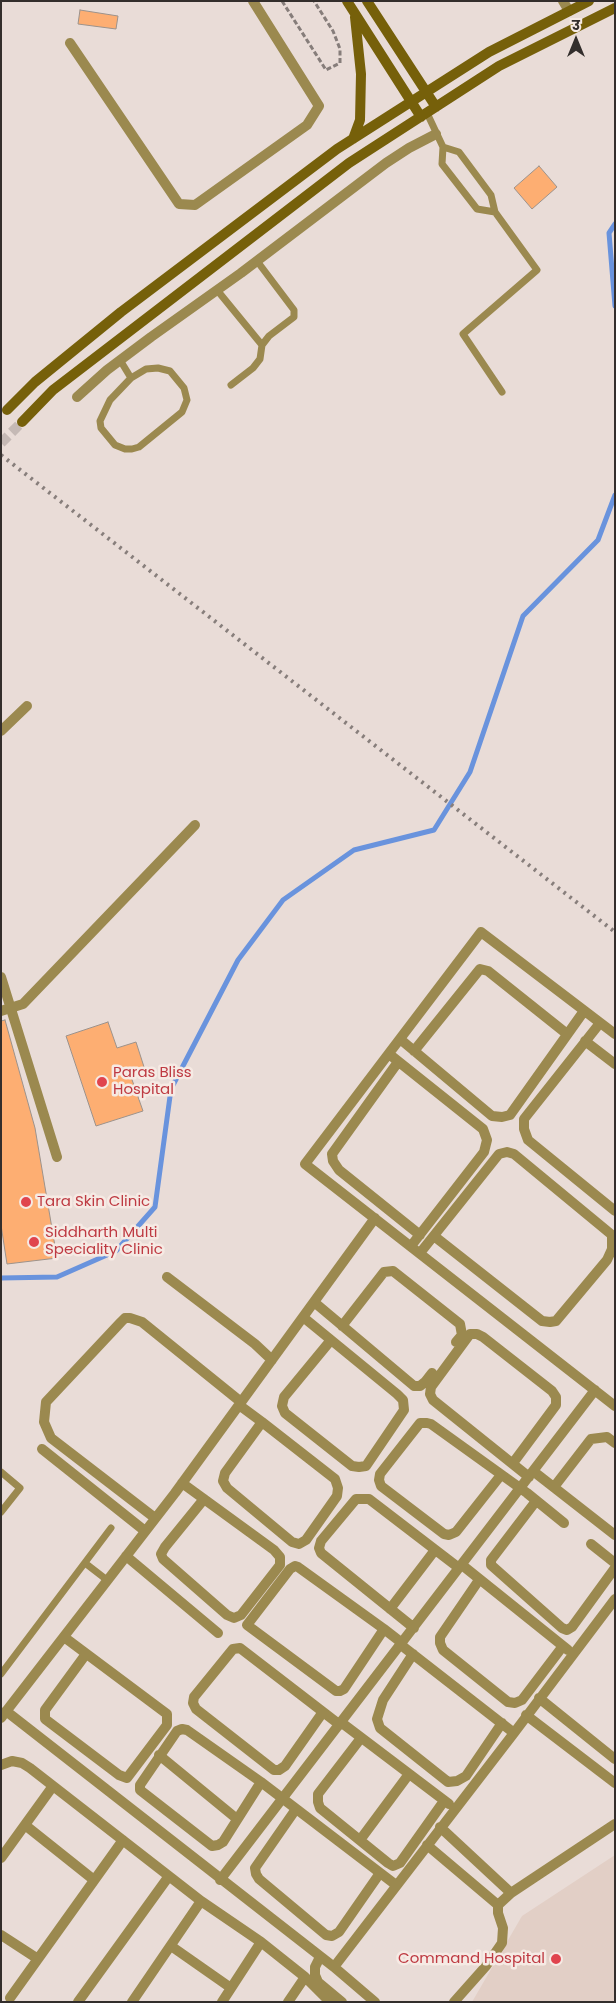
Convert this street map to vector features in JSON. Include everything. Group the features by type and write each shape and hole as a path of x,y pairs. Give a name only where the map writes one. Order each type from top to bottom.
{"street":[{"path":"70,43 179,204 195,205 307,125 319,106 253,1"},
{"path":"347,1 411,102 428,112"},
{"path":"367,1 426,92 428,112"},
{"path":"563,1 569,11"},
{"path":"7,410 34,382 121,312 353,139 488,52 589,1"},
{"path":"22,422 53,390 349,163 499,66 615,8"},
{"path":"353,139 360,120 361,74 355,13"},
{"path":"77,397 120,360 257,261 386,163 436,134"},
{"path":"1,731 27,706"},
{"path":"6,1010 23,1004 195,825"},
{"path":"615,1034 481,932 305,1164 615,1406"},
{"path":"414,1051 480,969 488,971 567,1034"},
{"path":"1,977 6,1010 57,1157"},
{"path":"400,1039 492,1116 502,1117 510,1115 584,1011"},
{"path":"600,1022 524,1119 524,1129 528,1140 615,1211"},
{"path":"585,1041 615,1064"},
{"path":"389,1054 482,1129 487,1140 484,1152 411,1246"},
{"path":"398,1062 332,1154 333,1161 339,1170 420,1235"},
{"path":"420,1253 499,1154 506,1152 514,1154 612,1235 612,1249 607,1260 556,1321 550,1322 542,1321 434,1236"},
{"path":"375,1218 182,1483 4,1714 334,1967 376,2002"},
{"path":"314,1302 342,1326 414,1386 420,1386 425,1382 462,1335 460,1324 393,1271 384,1272 342,1326"},
{"path":"167,1277 255,1344 272,1360"},
{"path":"303,1317 331,1340 403,1400 404,1410 366,1466 359,1468 352,1466 344,1460 285,1412 282,1406 284,1397 331,1340"},
{"path":"155,1518 51,1438 44,1422 46,1402 121,1322 130,1318 142,1322 262,1422 335,1479 338,1488 337,1496 306,1540 299,1544 292,1542 227,1488 223,1481 225,1472 262,1422"},
{"path":"512,1463 556,1405 556,1397 552,1391 484,1337 470,1334 430,1387 430,1394 433,1400 512,1463 554,1487 615,1535"},
{"path":"220,1880 284,1799 595,1390"},
{"path":"501,1475 456,1532 449,1535 444,1534 381,1486 379,1480 380,1474 420,1424 427,1423 520,1488 564,1523"},
{"path":"554,1487 591,1439 607,1437 615,1443"},
{"path":"42,1449 145,1531"},
{"path":"182,1483 204,1499 274,1550 280,1557 280,1565 241,1616 234,1618 227,1616 163,1559 162,1554 165,1547 204,1499"},
{"path":"414,1628 321,1553 319,1548 321,1541 356,1499 368,1499 435,1550 479,1580 573,1654"},
{"path":"536,1500 491,1560 491,1565 554,1622 567,1630 572,1627 615,1568"},
{"path":"591,1544 615,1563"},
{"path":"390,1609 435,1550"},
{"path":"126,1556 218,1632"},
{"path":"384,1629 344,1689 336,1691 247,1625 290,1568 295,1566 384,1629 514,1733"},
{"path":"479,1580 440,1636 440,1643 443,1650 508,1702 516,1703 522,1700 563,1646"},
{"path":"334,1967 615,1599"},
{"path":"64,1637 167,1714 166,1725 127,1778 119,1775 45,1719 45,1710 86,1654"},
{"path":"323,1712 285,1766 274,1770 196,1709 194,1697 233,1649 240,1648 454,1809"},
{"path":"413,1654 383,1700 377,1719 380,1728 448,1782 456,1781 466,1776 502,1723"},
{"path":"539,1698 615,1759"},
{"path":"526,1715 615,1782"},
{"path":"261,1782 222,1842 212,1846 140,1790 140,1785 177,1731 187,1730 261,1782 284,1799 396,1885"},
{"path":"361,1738 318,1794 318,1802 320,1808 388,1863 393,1866 400,1863 444,1801"},
{"path":"159,1755 237,1819"},
{"path":"1,1765 12,1761 22,1763 201,1901 261,1942 305,1978 330,2002"},
{"path":"360,1840 409,1774"},
{"path":"1,1858 53,1786"},
{"path":"296,1809 255,1868 256,1874 259,1879 326,1935 332,1936 339,1932 380,1873"},
{"path":"454,2002 486,1966 502,1943 503,1928 498,1913 498,1905 511,1893 615,1824"},
{"path":"25,1825 94,1880"},
{"path":"440,1827 511,1893"},
{"path":"9,1997 122,1840"},
{"path":"427,1845 498,1905"},
{"path":"78,2002 169,1876"},
{"path":"132,2002 201,1901"},
{"path":"1,1935 38,1959"},
{"path":"222,2002 261,1942"},
{"path":"171,1946 231,1988"},
{"path":"320,1957 315,1967 315,1975 318,1982 342,2002"},
{"path":"288,2002 305,1978"}],"lane":[{"path":"428,112 443,147 442,164 477,209 494,212"},
{"path":"443,147 459,152 491,195 494,212 537,270 463,334 502,392"},
{"path":"232,384 253,368 260,359 262,345 269,336 294,316 294,310 257,261"},
{"path":"217,290 262,345"},
{"path":"120,360 131,378"},
{"path":"146,368 170,371 184,388 187,400 182,412 139,447 125,449 115,445 101,428 100,421 110,400 131,378 146,368"},
{"path":"1,1472 20,1488 1,1512"},
{"path":"1,1674 112,1528"},
{"path":"85,1563 107,1580"}],"path":[{"path":"282,1 326,70 340,63 340,49 333,31 314,1"}],"shaded area":[{"name":"Command Hospital","path":"615,1855 615,2002 472,2002 522,1916"}],"building":[{"path":"80,10 118,16 116,29 78,24"},
{"path":"539,166 557,187 532,209 514,188"},
{"path":"5,1020 35,1128 57,1258 7,1264 1,1225 1,1021"},
{"path":"108,1022 117,1048 136,1042 145,1070 130,1074 143,1111 96,1126 66,1036"}],"waterway":[{"path":"615,224 609,233 615,306"},
{"path":"1,1278 57,1277 116,1251 155,1207 171,1089 238,960 283,900 354,850 434,830 470,772 523,616 598,540 615,495"}],"tunnel":[{"path":"1,443 22,422"}],"railway":[{"path":"1,455 615,932"}],"place":[{"name":"Paras Bliss Hospital","path":"102,1082"},
{"name":"Tara Skin Clinic","path":"26,1202"},
{"name":"Siddharth Multi Speciality Clinic","path":"34,1242"},
{"name":"Command Hospital","path":"556,1959"}]}
